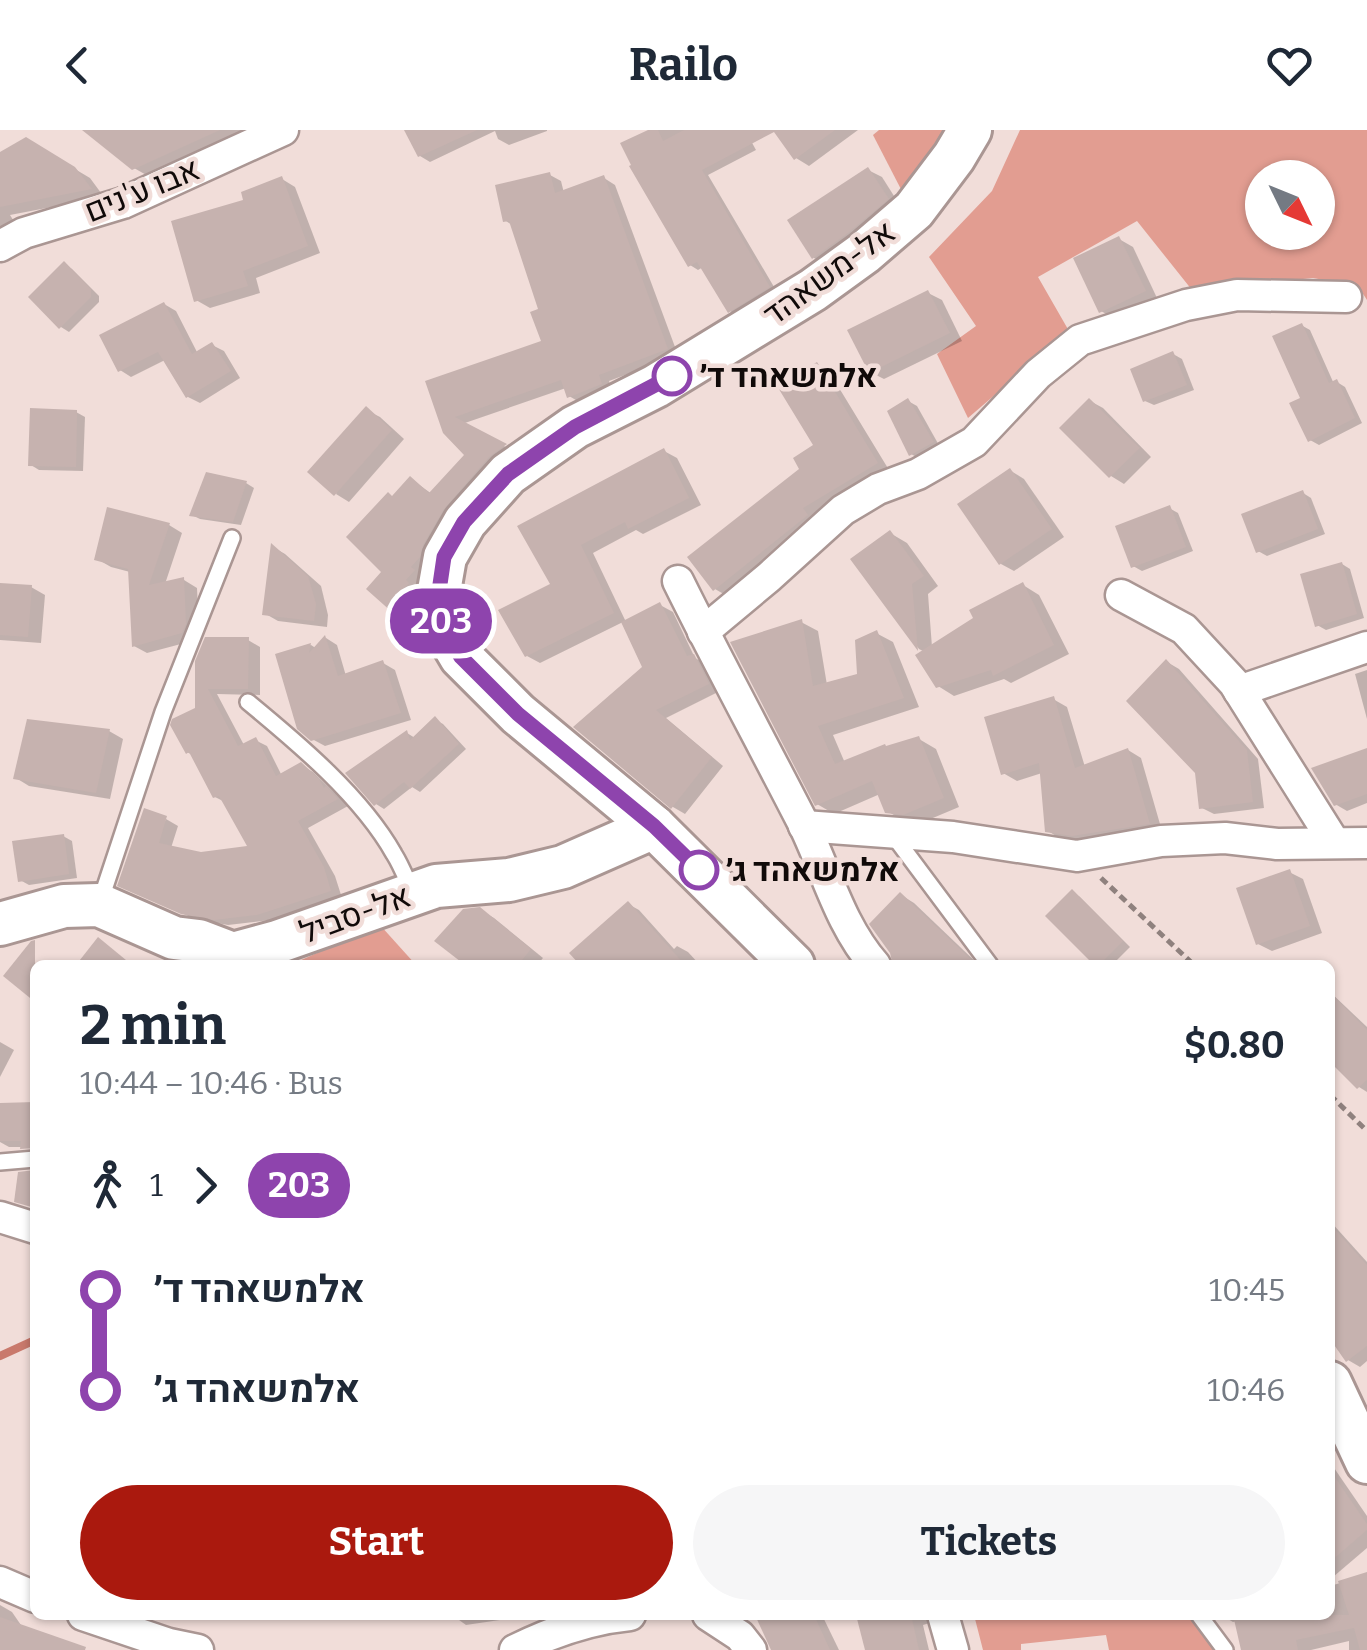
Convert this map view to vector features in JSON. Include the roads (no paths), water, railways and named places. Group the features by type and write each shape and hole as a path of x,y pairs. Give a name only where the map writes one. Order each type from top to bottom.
{"street":[{"name":"אבו ע'נים","path":"0,246 24,233 123,203 283,130"},
{"name":"אל-משאהד","path":"788,960 654,826 518,714 461,657 442,626 439,591 444,557 464,522 508,474 575,427 656,386 814,290 864,253 914,210 970,130"},
{"path":"703,632 843,510 974,442 1038,374 1080,340 1186,306 1237,296 1346,297"},
{"path":"678,581 804,826 833,898 871,960"},
{"path":"1120,595 1184,629 1239,691 1334,842"},
{"path":"1239,691 1367,647"},
{"name":"אל-סביל","path":"0,924 64,906 99,905 174,938 199,942 235,960 436,886 509,880 563,867 654,826"},
{"path":"804,826 976,840 1077,856 1177,840 1226,838 1277,844 1367,844"},
{"path":"0,1217 30,1226"},
{"path":"0,1582 30,1594"},
{"path":"98,1620 198,1650"},
{"path":"515,1650 564,1627 595,1620"},
{"path":"716,1620 740,1636 751,1650"},
{"path":"944,1620 953,1650"}],"lane":[{"path":"99,905 164,712 232,538"},
{"path":"248,702 352,797 393,852 413,893"},
{"path":"891,831 986,960"},
{"path":"0,1162 30,1159"},
{"path":"1203,1620 1225,1650"}],"waterway":[{"path":"0,1356 30,1342"}],"place":[{"name":"אלמשאהד ד׳","path":"672,376"},
{"name":"אלמשאהד ג׳","path":"699,870"}]}
